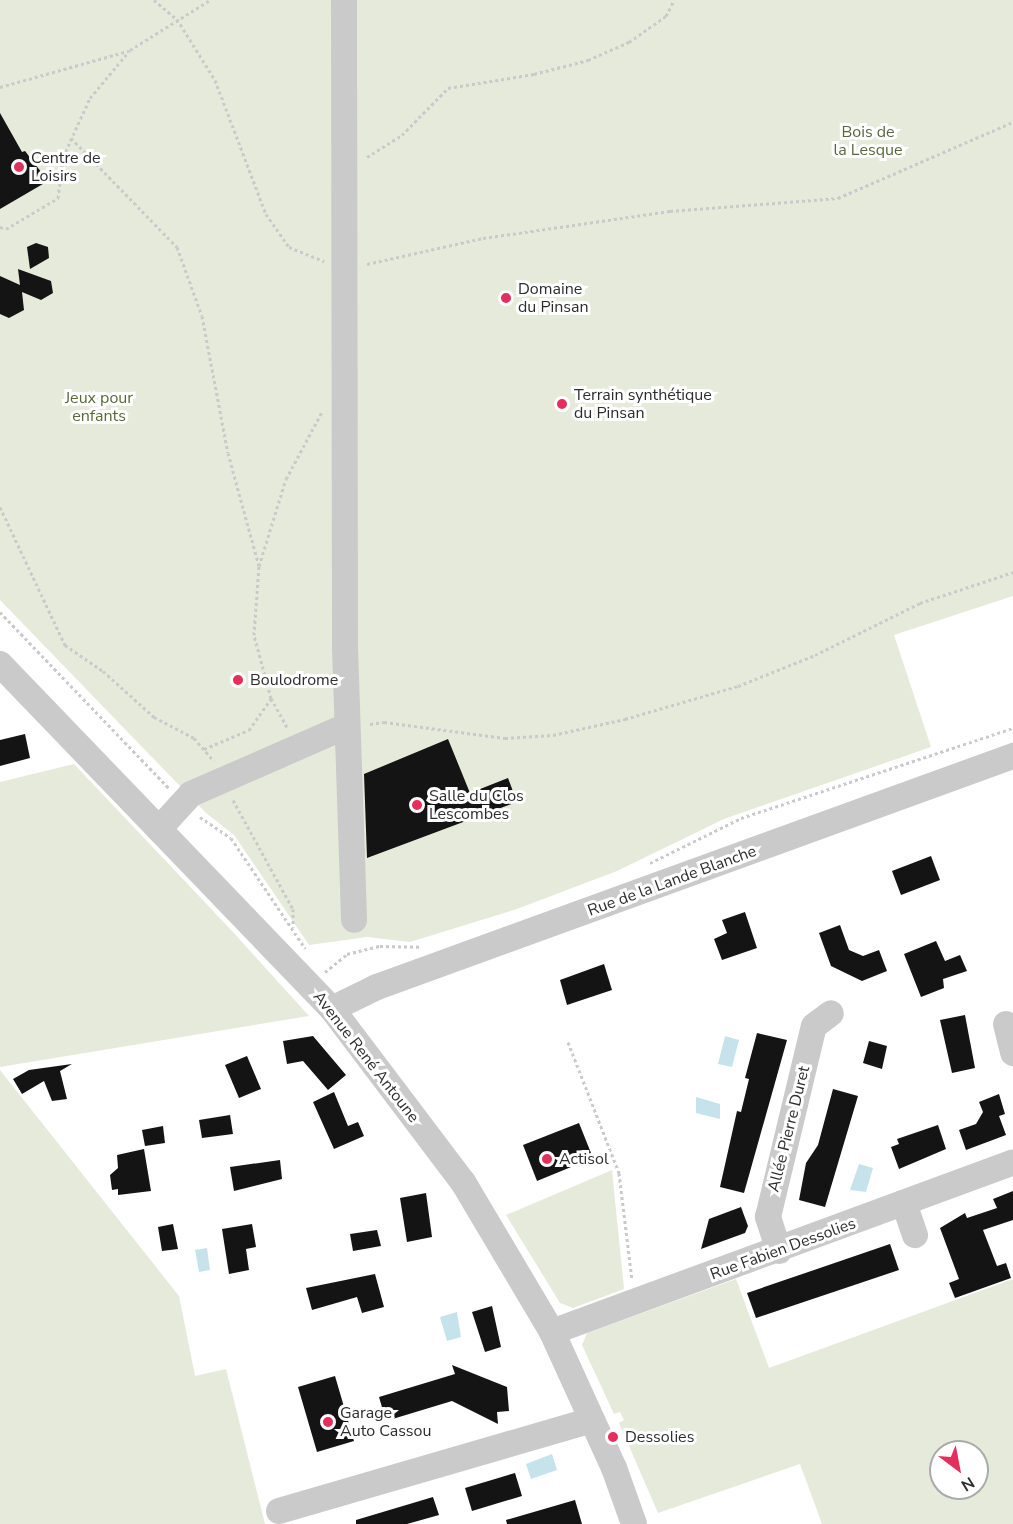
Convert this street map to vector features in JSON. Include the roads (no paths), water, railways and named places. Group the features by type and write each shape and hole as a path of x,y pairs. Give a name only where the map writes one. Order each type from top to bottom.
{"street":[{"path":"344,0 347,726 354,920"},
{"name":"Avenue René Antoune","path":"0,664 332,1009 463,1182 552,1332 592,1419 634,1524"},
{"path":"159,829 192,794 347,726"},
{"name":"Rue de la Lande Blanche","path":"332,1009 377,987 1013,756"},
{"name":"Allée Pierre Duret","path":"779,1251 768,1218 814,1026 831,1013"},
{"path":"1006,1024 1013,1053"},
{"name":"Rue Fabien Dessolies","path":"552,1332 779,1251 1013,1162"},
{"path":"904,1203 915,1235"},
{"path":"279,1511 592,1419"}],"water":[{"path":"725,1036 739,1040 732,1067 718,1064"},
{"path":"696,1097 720,1104 720,1119 696,1113"},
{"path":"859,1164 873,1168 866,1192 850,1190"},
{"path":"207,1248 210,1270 199,1272 195,1250"},
{"path":"457,1312 461,1337 447,1341 440,1317"},
{"path":"552,1454 557,1470 531,1479 526,1464"}],"place":[{"name":"Centre de Loisirs","path":"19,167"},
{"name":"Domaine du Pinsan","path":"506,298"},
{"name":"Terrain synthétique du Pinsan","path":"562,404"},
{"name":"Boulodrome","path":"238,680"},
{"name":"Salle du Clos Lescombes","path":"417,805"},
{"name":"Actisol","path":"547,1159"},
{"name":"Garage Auto Cassou","path":"328,1422"},
{"name":"Dessolies","path":"613,1437"}],"park label":[{"name":"Bois de la Lesque","path":"868,141"},
{"name":"Jeux pour enfants","path":"99,407"}]}
